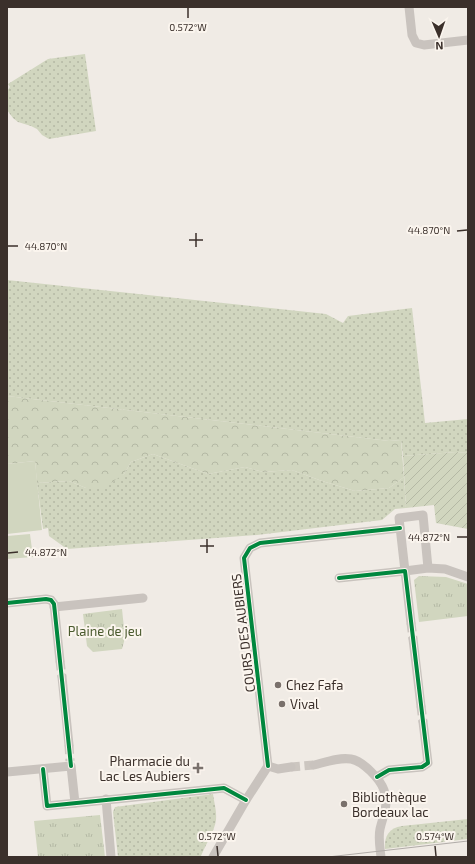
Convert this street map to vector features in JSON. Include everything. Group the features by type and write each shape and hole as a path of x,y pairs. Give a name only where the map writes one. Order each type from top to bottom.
{"street":[{"path":"409,7 412,35 416,43 424,45 468,40"},
{"path":"411,623 399,518 423,515 428,568"},
{"name":"COURS DES AUBIERS","path":"268,766 244,558 250,548 260,543 400,528"},
{"path":"339,578 428,568 445,569 468,577"},
{"path":"54,607 143,598"},
{"path":"7,603 46,599 52,600 54,604 60,661"},
{"path":"413,638 421,706"},
{"path":"62,677 69,745"},
{"path":"377,778 389,770 422,767 428,763 423,722"},
{"path":"314,764 338,759 351,759 361,763 377,778 384,790 386,803 380,831 379,843 381,857"},
{"path":"7,772 43,769 71,763 75,803"},
{"path":"213,857 246,800 268,766 291,768"},
{"path":"43,769 47,806 224,788 246,800"},
{"path":"106,799 112,857"}],"green space":[{"path":"85,54 96,131 49,139 42,135 37,129 18,122 13,118 7,110 7,91 10,87 8,84 48,59"},
{"path":"7,280 326,314 343,323 348,316 412,308 425,423 468,419 468,453 456,452 403,456 401,440 389,441 7,396"},
{"path":"7,396 389,441 401,440 404,477 389,488 355,491 292,470 263,472 245,467 208,474 153,454 131,462 124,474 104,488 86,488 69,481 37,483 35,461 7,464"},
{"path":"456,452 468,453 468,529 436,523 434,505 406,508 403,456"},
{"path":"153,454 208,474 245,467 263,472 292,470 355,491 389,488 404,477 406,508 395,509 382,520 257,535 67,549 49,536 48,528 43,529 37,483 69,481 86,488 124,474 131,462"},
{"path":"35,461 42,530 7,534 7,464"},
{"path":"30,534 33,557 7,559 7,536"},
{"path":"419,576 446,577 468,584 468,616 419,622 414,580"},
{"name":"Plaine de jeu","path":"122,609 125,638 122,649 93,652 87,646 83,614"},
{"path":"213,794 216,820 212,833 201,856 118,857 113,812 115,807"},
{"path":"100,815 105,857 38,857 34,821"},
{"path":"468,819 468,839 385,849 385,840 388,833 397,827"}],"tunnel":[{"path":"411,623 413,639"},
{"path":"60,661 62,677"},
{"path":"421,706 423,722"},
{"path":"69,745 70,761"},
{"path":"291,767 314,765"}],"tram line":[{"path":"328,857 468,841"}],"cycle path":[{"path":"268,766 244,558 250,548 260,543 400,528"},
{"path":"339,578 405,571 428,763 422,767 389,770 377,777"},
{"path":"7,603 46,599 51,600 54,604 71,766"},
{"path":"43,769 47,806 224,788 246,800"}],"place":[{"name":"Chez Fafa","path":"278,685"},
{"name":"Vival","path":"282,704"},
{"name":"Pharmacie du Lac Les Aubiers","path":"198,768"},
{"name":"Bibliothèque Bordeaux lac","path":"344,804"}]}
